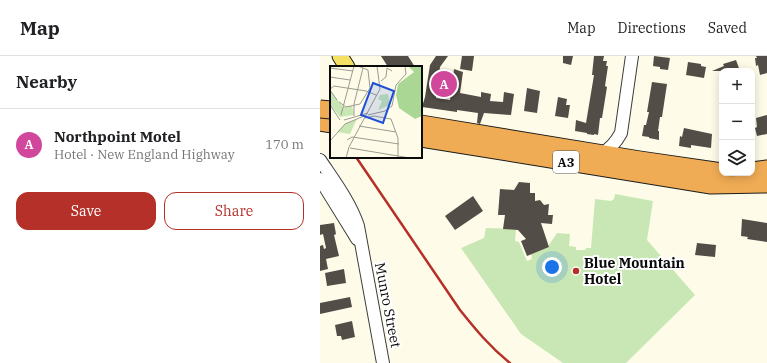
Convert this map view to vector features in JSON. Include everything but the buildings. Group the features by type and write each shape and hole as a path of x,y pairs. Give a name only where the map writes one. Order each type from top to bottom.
{"highway":[{"path":"320,109 330,110"},
{"path":"320,122 330,124"},
{"name":"A3","path":"422,124 602,153 634,166 711,185 767,184"},
{"name":"A3","path":"422,138 634,166 719,172"},
{"path":"755,171 767,169"}],"main road":[{"path":"331,56 337,66"},
{"path":"340,56 346,66"}],"street":[{"path":"632,56 621,133 624,146 634,166"},
{"path":"602,153 614,144 621,133"},
{"name":"Munro Street","path":"320,160 351,209 359,230 362,253 384,363"},
{"name":"Munro Street","path":"320,179 352,229 362,253"}],"green space":[{"name":"Blue Mountain Hotel","path":"615,194 653,201 647,240 695,295 626,363 563,363 521,334 461,248 484,238 486,228 516,229 515,241 519,242 527,261 532,259 531,254 549,247 557,233 570,234 569,246 576,247 576,250 591,248 595,199 611,201 614,199"}],"railway":[{"path":"357,158 460,310 496,351 510,363"}],"place":[{"name":"Northpoint Motel","path":"444,84"},
{"name":"Blue Mountain Hotel","path":"576,271"}]}
